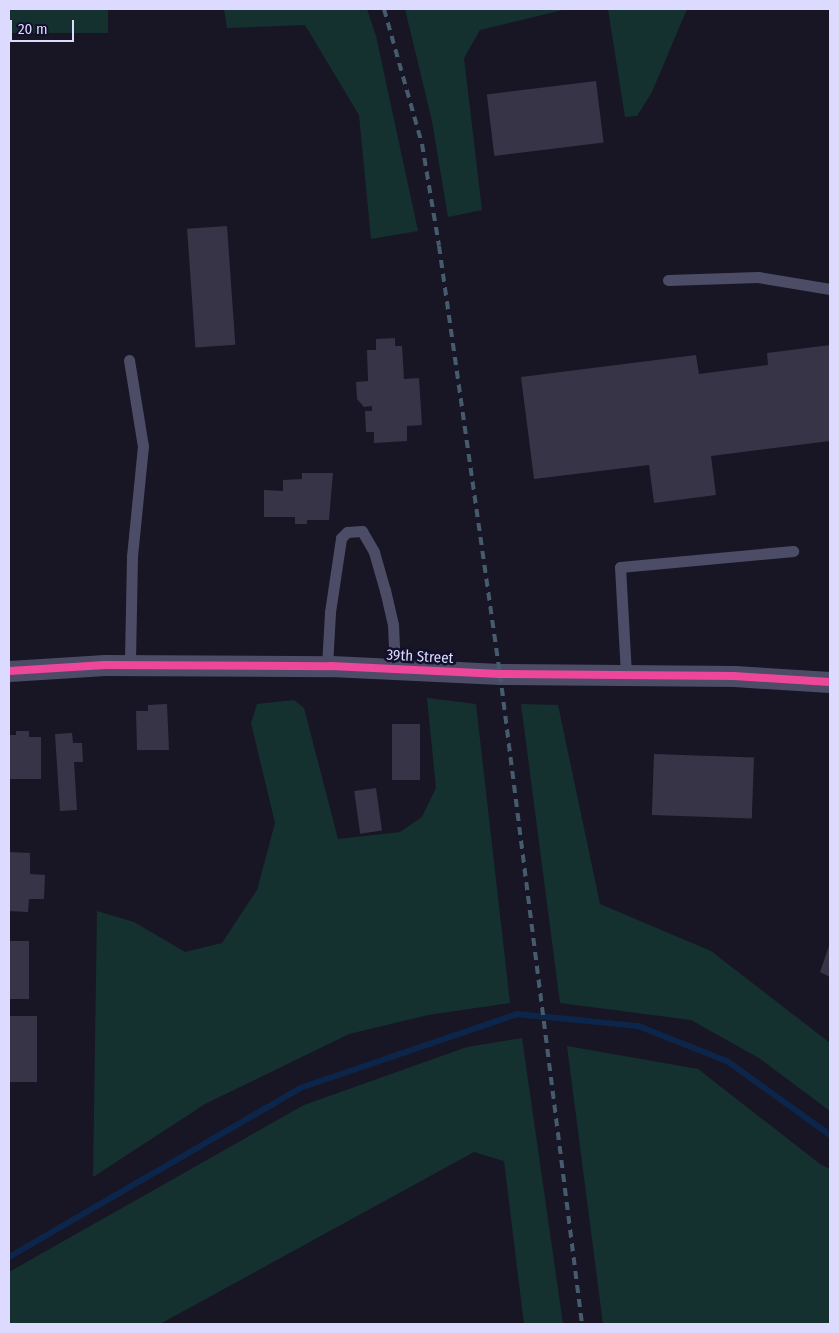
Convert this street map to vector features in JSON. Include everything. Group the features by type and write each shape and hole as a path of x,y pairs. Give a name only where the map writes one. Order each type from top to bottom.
{"street":[{"name":"39th Street","path":"9,671 130,665 327,666 500,674 626,674 830,682"}],"lane":[{"path":"668,280 758,277 830,289"},
{"path":"129,360 143,446 132,556 130,665"},
{"path":"327,666 330,612 341,538 347,532 362,531 374,552 385,590 393,624 395,669"},
{"path":"626,674 620,567 793,551"}],"green space":[{"path":"9,9 108,9 108,33 9,33"},
{"path":"224,9 367,9 376,36 418,231 371,239 359,115 305,25 227,28"},
{"path":"405,9 567,9 480,30 464,58 482,210 448,217 432,121"},
{"path":"608,9 687,9 652,92 637,116 625,117"},
{"path":"427,698 476,704 510,1003 428,1015 349,1034 205,1104 93,1177 97,911 134,922 185,952 222,943 257,890 275,823 251,723 257,704 294,700 304,708 338,839 400,832 422,817 436,788"},
{"path":"521,704 558,705 600,904 711,951 830,1043 830,1111 759,1058 691,1020 560,1003"},
{"path":"522,1038 563,1324 524,1324 504,1161 474,1152 160,1324 9,1324 9,1272 304,1105 467,1047"},
{"path":"567,1046 698,1069 820,1164 830,1169 830,1324 603,1324"}],"building":[{"path":"596,81 604,143 494,156 487,94"},
{"path":"227,226 235,345 195,348 187,229"},
{"path":"395,338 395,346 402,346 404,379 419,378 422,425 407,426 407,441 374,443 374,432 366,432 365,411 372,411 372,406 364,407 357,399 356,382 368,381 367,350 376,350 376,339"},
{"path":"830,345 830,441 711,456 716,495 654,503 649,465 534,479 521,377 696,355 699,374 768,365 767,353"},
{"path":"302,473 333,473 329,520 307,520 307,524 295,524 295,517 264,517 264,490 283,491 283,480 302,479"},
{"path":"167,704 169,750 137,750 136,711 148,711 148,705"},
{"path":"392,724 420,724 420,780 392,780"},
{"path":"16,731 29,731 29,737 41,737 41,779 9,779 9,735 16,735"},
{"path":"72,733 73,743 82,743 83,762 74,762 77,810 60,811 55,734"},
{"path":"654,754 754,757 752,818 652,815"},
{"path":"376,788 382,831 360,834 354,791"},
{"path":"9,852 30,853 30,874 45,875 44,899 29,899 28,912 9,911"},
{"path":"9,941 29,941 29,999 9,999"},
{"path":"830,943 830,977 820,972"},
{"path":"10,1016 37,1016 37,1082 10,1082"}],"waterway":[{"path":"9,1257 300,1088 517,1014 638,1026 727,1061 830,1135"}],"railway":[{"path":"384,9 422,144 439,246 500,674 582,1324"}],"cycle path":[{"path":"9,671 105,665 331,666 500,674 734,676 830,682"}]}
